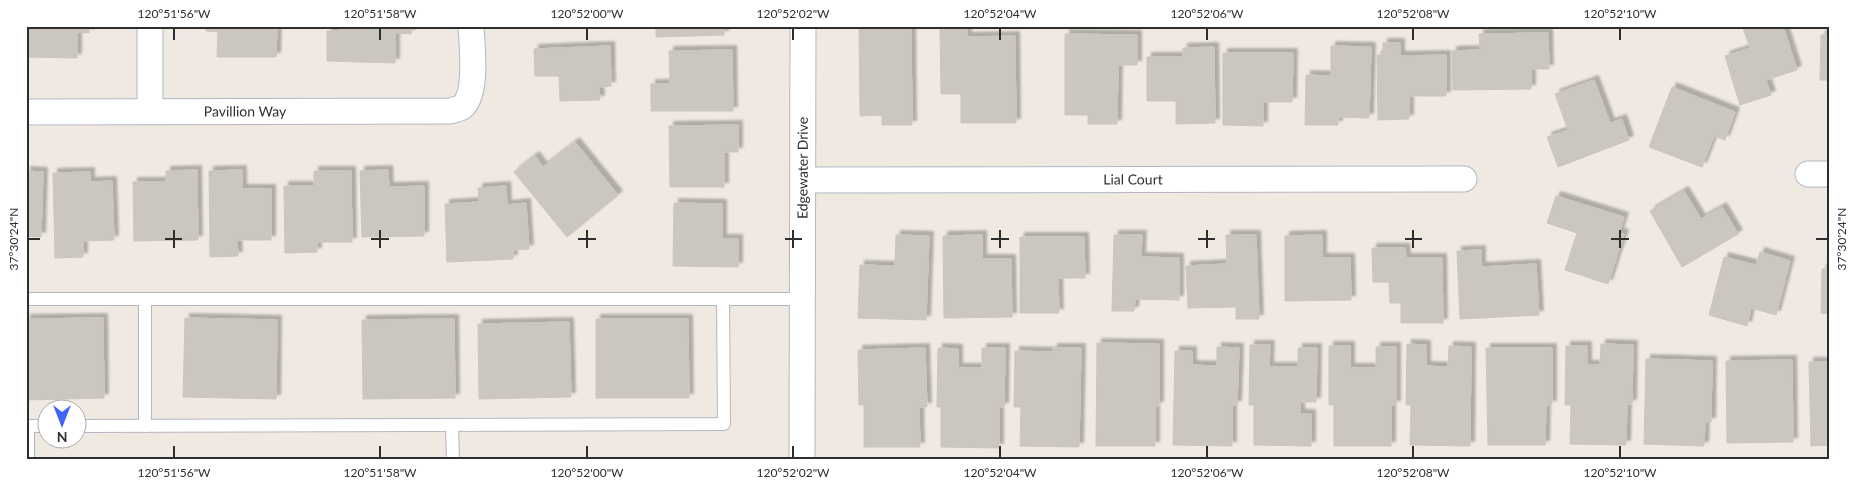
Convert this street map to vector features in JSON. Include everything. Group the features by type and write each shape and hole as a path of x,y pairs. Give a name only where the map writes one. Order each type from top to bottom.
{"street":[{"path":"150,26 150,111"},
{"name":"Pavillion Way","path":"26,112 436,113 462,107 469,95 472,83 471,26"},
{"name":"Edgewater Drive","path":"802,460 803,26"},
{"name":"Lial Court","path":"803,180 1464,180"}],"lane":[{"path":"26,299 802,298"},
{"path":"145,299 146,426"},
{"path":"88,426 724,424 724,299"},
{"path":"452,425 453,460"},
{"path":"27,426 28,460"}],"building":[{"path":"26,26 89,26 89,33 77,32 77,58 26,57"},
{"path":"206,26 277,26 276,57 217,57 218,32 206,31"},
{"path":"339,26 412,26 411,34 395,33 395,63 327,61 327,31 339,31"},
{"path":"543,26 593,26 593,27"},
{"path":"656,26 724,26 724,35 656,37"},
{"path":"859,26 911,26 912,125 882,125 882,115 860,116"},
{"path":"1749,26 1783,26 1797,70 1766,80 1771,95 1740,105 1725,56 1750,48 1743,28"},
{"path":"940,28 967,28 967,37 1015,36 1016,123 961,123 961,94 941,94"},
{"path":"1548,33 1549,69 1531,69 1531,89 1453,90 1452,51 1480,50 1479,34"},
{"path":"1065,34 1137,35 1137,65 1118,65 1117,124 1088,124 1088,115 1065,115"},
{"path":"1821,35 1830,35 1830,80 1820,80"},
{"path":"1383,43 1400,43 1400,56 1446,55 1446,96 1409,96 1409,119 1378,120 1377,55 1383,55"},
{"path":"610,46 611,86 599,87 600,100 560,101 559,76 535,76 534,49"},
{"path":"1331,46 1371,47 1369,118 1338,117 1338,125 1305,125 1306,75 1331,76"},
{"path":"1214,47 1215,123 1176,124 1176,101 1147,101 1147,57 1183,57 1183,48"},
{"path":"732,50 733,111 651,111 651,84 670,84 669,51"},
{"path":"1223,53 1293,53 1292,102 1263,102 1263,126 1223,125"},
{"path":"1594,80 1610,123 1622,119 1629,140 1558,167 1547,137 1568,130 1555,94"},
{"path":"1672,87 1735,112 1725,140 1714,136 1702,167 1649,147"},
{"path":"738,125 738,152 724,152 724,187 670,187 669,126"},
{"path":"575,142 618,195 567,237 514,172 535,156 543,167"},
{"path":"197,170 198,240 134,241 133,182 166,182 166,171"},
{"path":"242,170 242,189 271,189 271,240 237,240 238,256 210,257 209,171"},
{"path":"388,170 389,187 424,186 424,236 362,237 360,171"},
{"path":"26,171 43,172 41,237 26,236"},
{"path":"314,171 351,171 352,242 317,242 317,252 285,253 284,186 314,186"},
{"path":"90,172 90,182 112,181 114,240 83,241 83,257 55,258 53,173"},
{"path":"506,186 507,205 526,203 529,249 513,250 513,259 447,262 445,204 479,202 478,188"},
{"path":"1684,191 1701,219 1722,207 1738,234 1682,267 1650,211"},
{"path":"1556,196 1624,217 1619,233 1624,234 1608,284 1565,270 1577,233 1547,223"},
{"path":"674,203 722,204 722,239 738,239 738,267 673,266"},
{"path":"896,235 929,236 926,320 858,318 860,265 895,266"},
{"path":"982,235 982,259 1011,259 1012,317 944,318 943,236"},
{"path":"1114,235 1142,235 1141,257 1179,258 1179,300 1135,299 1134,311 1112,311"},
{"path":"1226,235 1256,235 1259,319 1236,319 1236,307 1188,308 1186,266 1227,264"},
{"path":"1322,235 1322,258 1350,258 1351,300 1285,301 1285,236"},
{"path":"1020,237 1084,237 1085,278 1058,278 1059,313 1020,313"},
{"path":"1372,248 1405,248 1406,258 1442,258 1443,323 1401,323 1401,303 1390,303 1389,282 1373,282"},
{"path":"1481,250 1481,267 1536,264 1539,315 1460,319 1457,251"},
{"path":"1760,252 1790,261 1776,315 1751,308 1747,326 1709,315 1724,257 1756,265"},
{"path":"1822,269 1830,269 1830,314 1821,313"},
{"path":"103,318 104,398 38,398 38,400 26,400 26,319"},
{"path":"185,318 277,320 276,399 183,397"},
{"path":"454,319 455,398 363,399 362,320"},
{"path":"596,319 688,319 689,398 596,398"},
{"path":"569,322 571,397 479,399 478,324"},
{"path":"1097,343 1159,344 1159,406 1155,406 1155,446 1096,446"},
{"path":"1407,344 1426,345 1426,366 1448,367 1449,346 1471,347 1470,446 1410,445 1411,405 1406,405"},
{"path":"1601,344 1633,345 1632,404 1627,404 1626,445 1570,444 1571,405 1565,405 1566,346 1587,346 1587,365 1600,365"},
{"path":"1250,345 1270,345 1269,367 1298,367 1298,348 1317,348 1316,402 1300,402 1300,414 1311,414 1311,446 1254,445 1254,405 1249,405"},
{"path":"1329,346 1350,346 1350,368 1376,368 1376,347 1396,347 1396,405 1391,405 1391,446 1334,446 1334,405 1329,405"},
{"path":"1217,347 1239,348 1237,405 1232,405 1232,446 1173,445 1175,351 1192,351 1192,365 1217,366"},
{"path":"925,348 927,407 919,407 920,447 864,447 864,405 859,405 858,350"},
{"path":"938,348 958,349 958,368 982,368 982,348 1005,348 1004,407 999,407 999,448 941,447 941,407 937,407"},
{"path":"1053,348 1081,348 1079,447 1020,446 1021,407 1014,407 1015,351 1053,352"},
{"path":"1486,348 1552,348 1552,405 1546,405 1545,445 1488,445"},
{"path":"1646,359 1712,361 1711,422 1705,422 1704,446 1644,444"},
{"path":"1792,360 1793,442 1727,443 1726,361"},
{"path":"1809,362 1830,362 1830,445 1811,446"}]}
